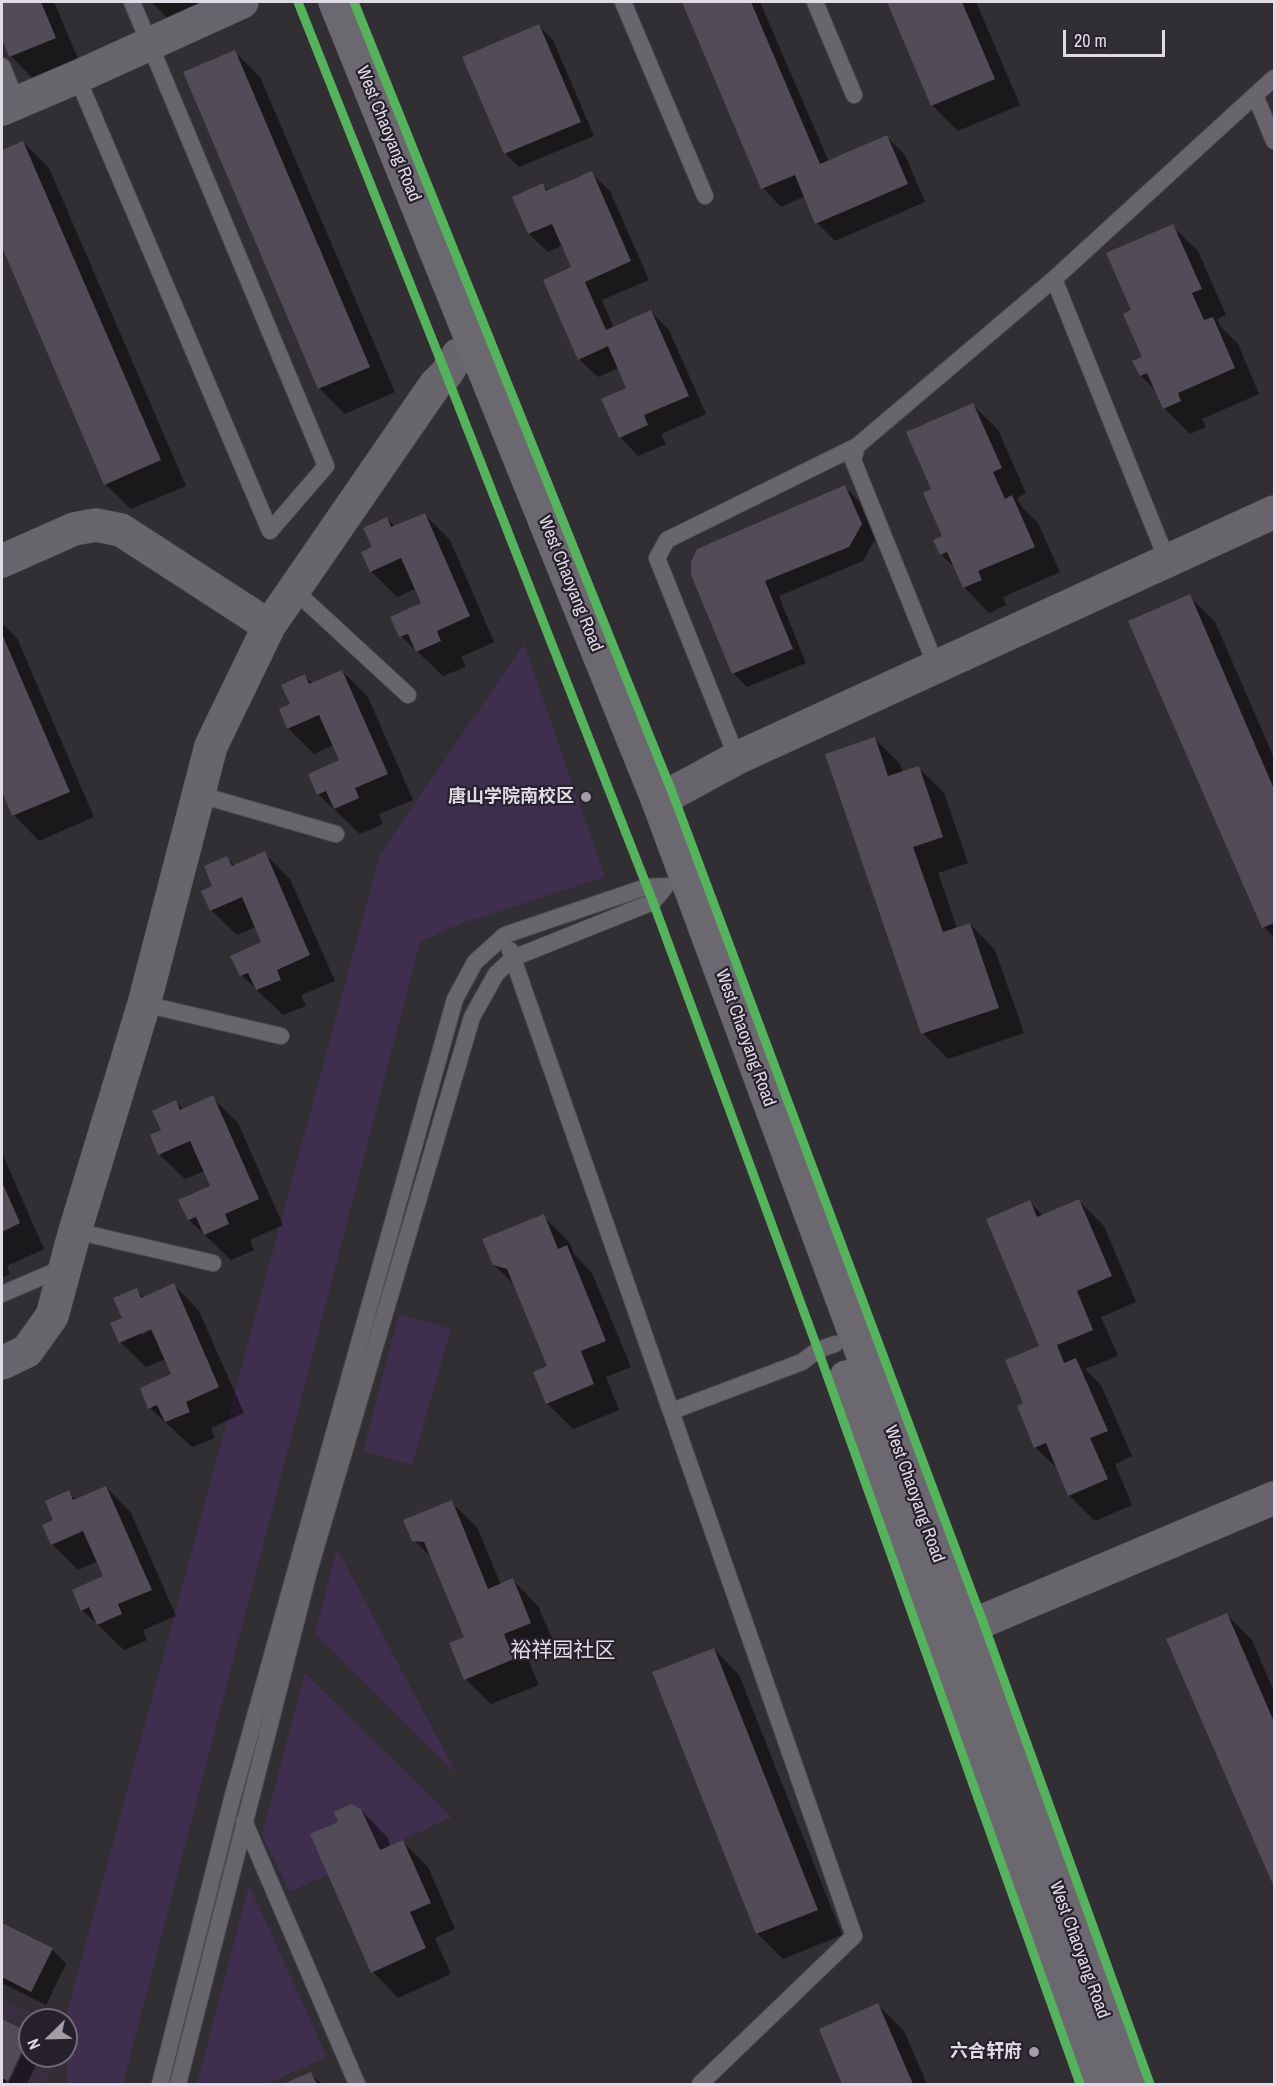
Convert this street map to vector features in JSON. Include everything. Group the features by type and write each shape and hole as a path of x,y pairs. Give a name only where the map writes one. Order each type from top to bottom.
{"main road":[{"name":"West Chaoyang Road","path":"314,2 458,355 666,886 835,1344 1099,2085"},
{"name":"West Chaoyang Road","path":"335,2 658,801 964,1629 1128,2085"}],"street":[{"path":"9,106 242,2"},
{"path":"2,1363 27,1351 52,1316 75,1231 144,1004 211,746 269,626 458,355"},
{"path":"658,801 736,758 1275,512"},
{"path":"2,561 74,529 96,525 121,530 269,626"},
{"path":"964,1629 1275,1498"}],"lane":[{"path":"77,77 270,531 326,466 132,2"},
{"path":"623,2 705,196"},
{"path":"815,2 854,95"},
{"path":"2,66 9,106"},
{"path":"736,758 657,558 667,540 857,446 1054,279 1275,78"},
{"path":"1256,95 1275,141"},
{"path":"1054,279 1167,560"},
{"path":"857,446 853,460 936,666"},
{"path":"294,590 408,695"},
{"path":"197,794 336,834"},
{"path":"160,2085 232,1799 454,999 475,962 505,935 646,887 666,886"},
{"path":"178,2085 309,1571 472,1017 496,974 513,958 653,902 666,886"},
{"path":"505,935 854,1936 700,2085"},
{"path":"144,1004 282,1036"},
{"path":"75,1231 213,1263"},
{"path":"2,1294 66,1267"},
{"path":"672,1411 802,1362 818,1350 835,1344"},
{"path":"232,1799 245,1823 357,2085"}],"shaded area":[{"path":"524,644 605,877 462,923 420,942 123,2084 67,2084 66,2068 78,2068 78,2008 68,2008 380,854"},
{"path":"399,1314 451,1329 412,1465 363,1451"},
{"path":"337,1548 457,1775 315,1634"},
{"path":"305,1673 452,1817 290,1892 262,1835"},
{"path":"249,1885 327,2057 266,2084 197,2084"},
{"path":"2,1998 23,2008 18,2008 18,2068 52,2068 47,2084 2,2084"}],"building":[{"path":"2,2 41,2 56,38 9,57 2,39"},
{"path":"682,2 751,2 820,164 887,135 908,184 815,224 795,175 761,189"},
{"path":"887,2 962,2 995,79 931,106"},
{"path":"539,24 581,122 504,154 462,57"},
{"path":"235,50 370,367 318,389 183,72"},
{"path":"23,141 161,460 104,485 2,247 2,150"},
{"path":"592,171 631,261 585,282 606,330 651,310 689,396 644,415 648,425 619,438 601,399 626,388 608,346 578,360 543,280 571,267 552,224 528,234 512,197 543,183 546,191"},
{"path":"1173,224 1202,289 1192,293 1204,320 1213,317 1235,368 1178,393 1181,401 1163,409 1147,373 1140,376 1132,361 1142,357 1123,314 1131,310 1106,253"},
{"path":"973,403 1002,468 993,472 1005,499 1012,495 1035,547 978,571 982,580 963,588 947,552 940,555 933,540 942,536 923,493 931,489 906,432"},
{"path":"845,485 862,524 849,547 765,581 793,649 732,674 691,575 691,562 697,549"},
{"path":"425,513 470,616 437,631 441,641 416,652 408,634 399,637 390,617 421,603 401,558 370,572 361,552 372,547 363,528 387,517 391,527"},
{"path":"1190,594 1274,789 1274,923 1262,928 1128,621"},
{"path":"2,634 70,792 12,816 2,791"},
{"path":"342,670 388,774 355,788 359,798 334,809 326,791 317,795 308,774 339,760 319,715 287,729 279,709 290,704 281,685 305,674 309,684"},
{"path":"875,737 888,776 919,766 943,837 913,847 943,932 970,923 999,1008 921,1034 825,754"},
{"path":"265,851 310,955 277,970 281,980 256,990 248,973 240,976 230,956 261,942 242,897 210,911 201,891 212,886 204,866 227,856 232,866"},
{"path":"213,1095 259,1199 225,1214 229,1224 204,1235 196,1217 188,1220 178,1200 210,1186 190,1141 158,1155 150,1135 161,1130 152,1111 176,1100 180,1110"},
{"path":"2,1182 20,1223 2,1232"},
{"path":"1079,1199 1112,1276 1077,1291 1093,1330 1057,1345 1064,1363 1076,1358 1108,1431 1090,1438 1108,1479 1068,1496 1046,1443 1034,1448 1017,1406 1023,1403 1005,1360 1039,1346 986,1219 1030,1200 1037,1217"},
{"path":"544,1214 558,1249 567,1245 606,1341 581,1351 594,1384 546,1404 533,1372 547,1366 507,1269 493,1265 482,1239"},
{"path":"174,1283 219,1387 186,1402 190,1412 165,1422 157,1405 148,1409 140,1388 171,1374 151,1329 119,1343 110,1323 122,1318 113,1298 137,1288 141,1298"},
{"path":"106,1486 152,1590 118,1604 122,1614 97,1625 89,1607 81,1611 72,1590 103,1576 83,1531 51,1545 42,1525 53,1520 45,1501 69,1490 73,1500"},
{"path":"452,1500 488,1589 513,1578 531,1623 504,1634 514,1659 464,1680 449,1643 464,1637 424,1542 412,1541 403,1520"},
{"path":"1227,1613 1274,1722 1274,1887 1166,1639"},
{"path":"714,1648 818,1910 756,1934 652,1672"},
{"path":"351,1804 361,1809 380,1850 403,1840 431,1903 410,1912 426,1948 371,1973 310,1834 338,1822 334,1812"},
{"path":"2,1923 53,1948 31,1992 2,1977"},
{"path":"878,2003 913,2084 842,2084 819,2029"},
{"path":"2,2019 18,2027 18,2059 8,2081 2,2078"},
{"path":"311,2072 317,2084 283,2084"}],"cycle path":[{"path":"298,2 653,902 818,1350 1080,2084"},
{"path":"354,2 672,792 983,1622 1150,2084"}],"place":[{"name":"唐山学院南校区","path":"586,797"},
{"name":"六合轩府","path":"1034,2052"}],"district":[{"name":"裕祥园社区","path":"563,1651"}]}
